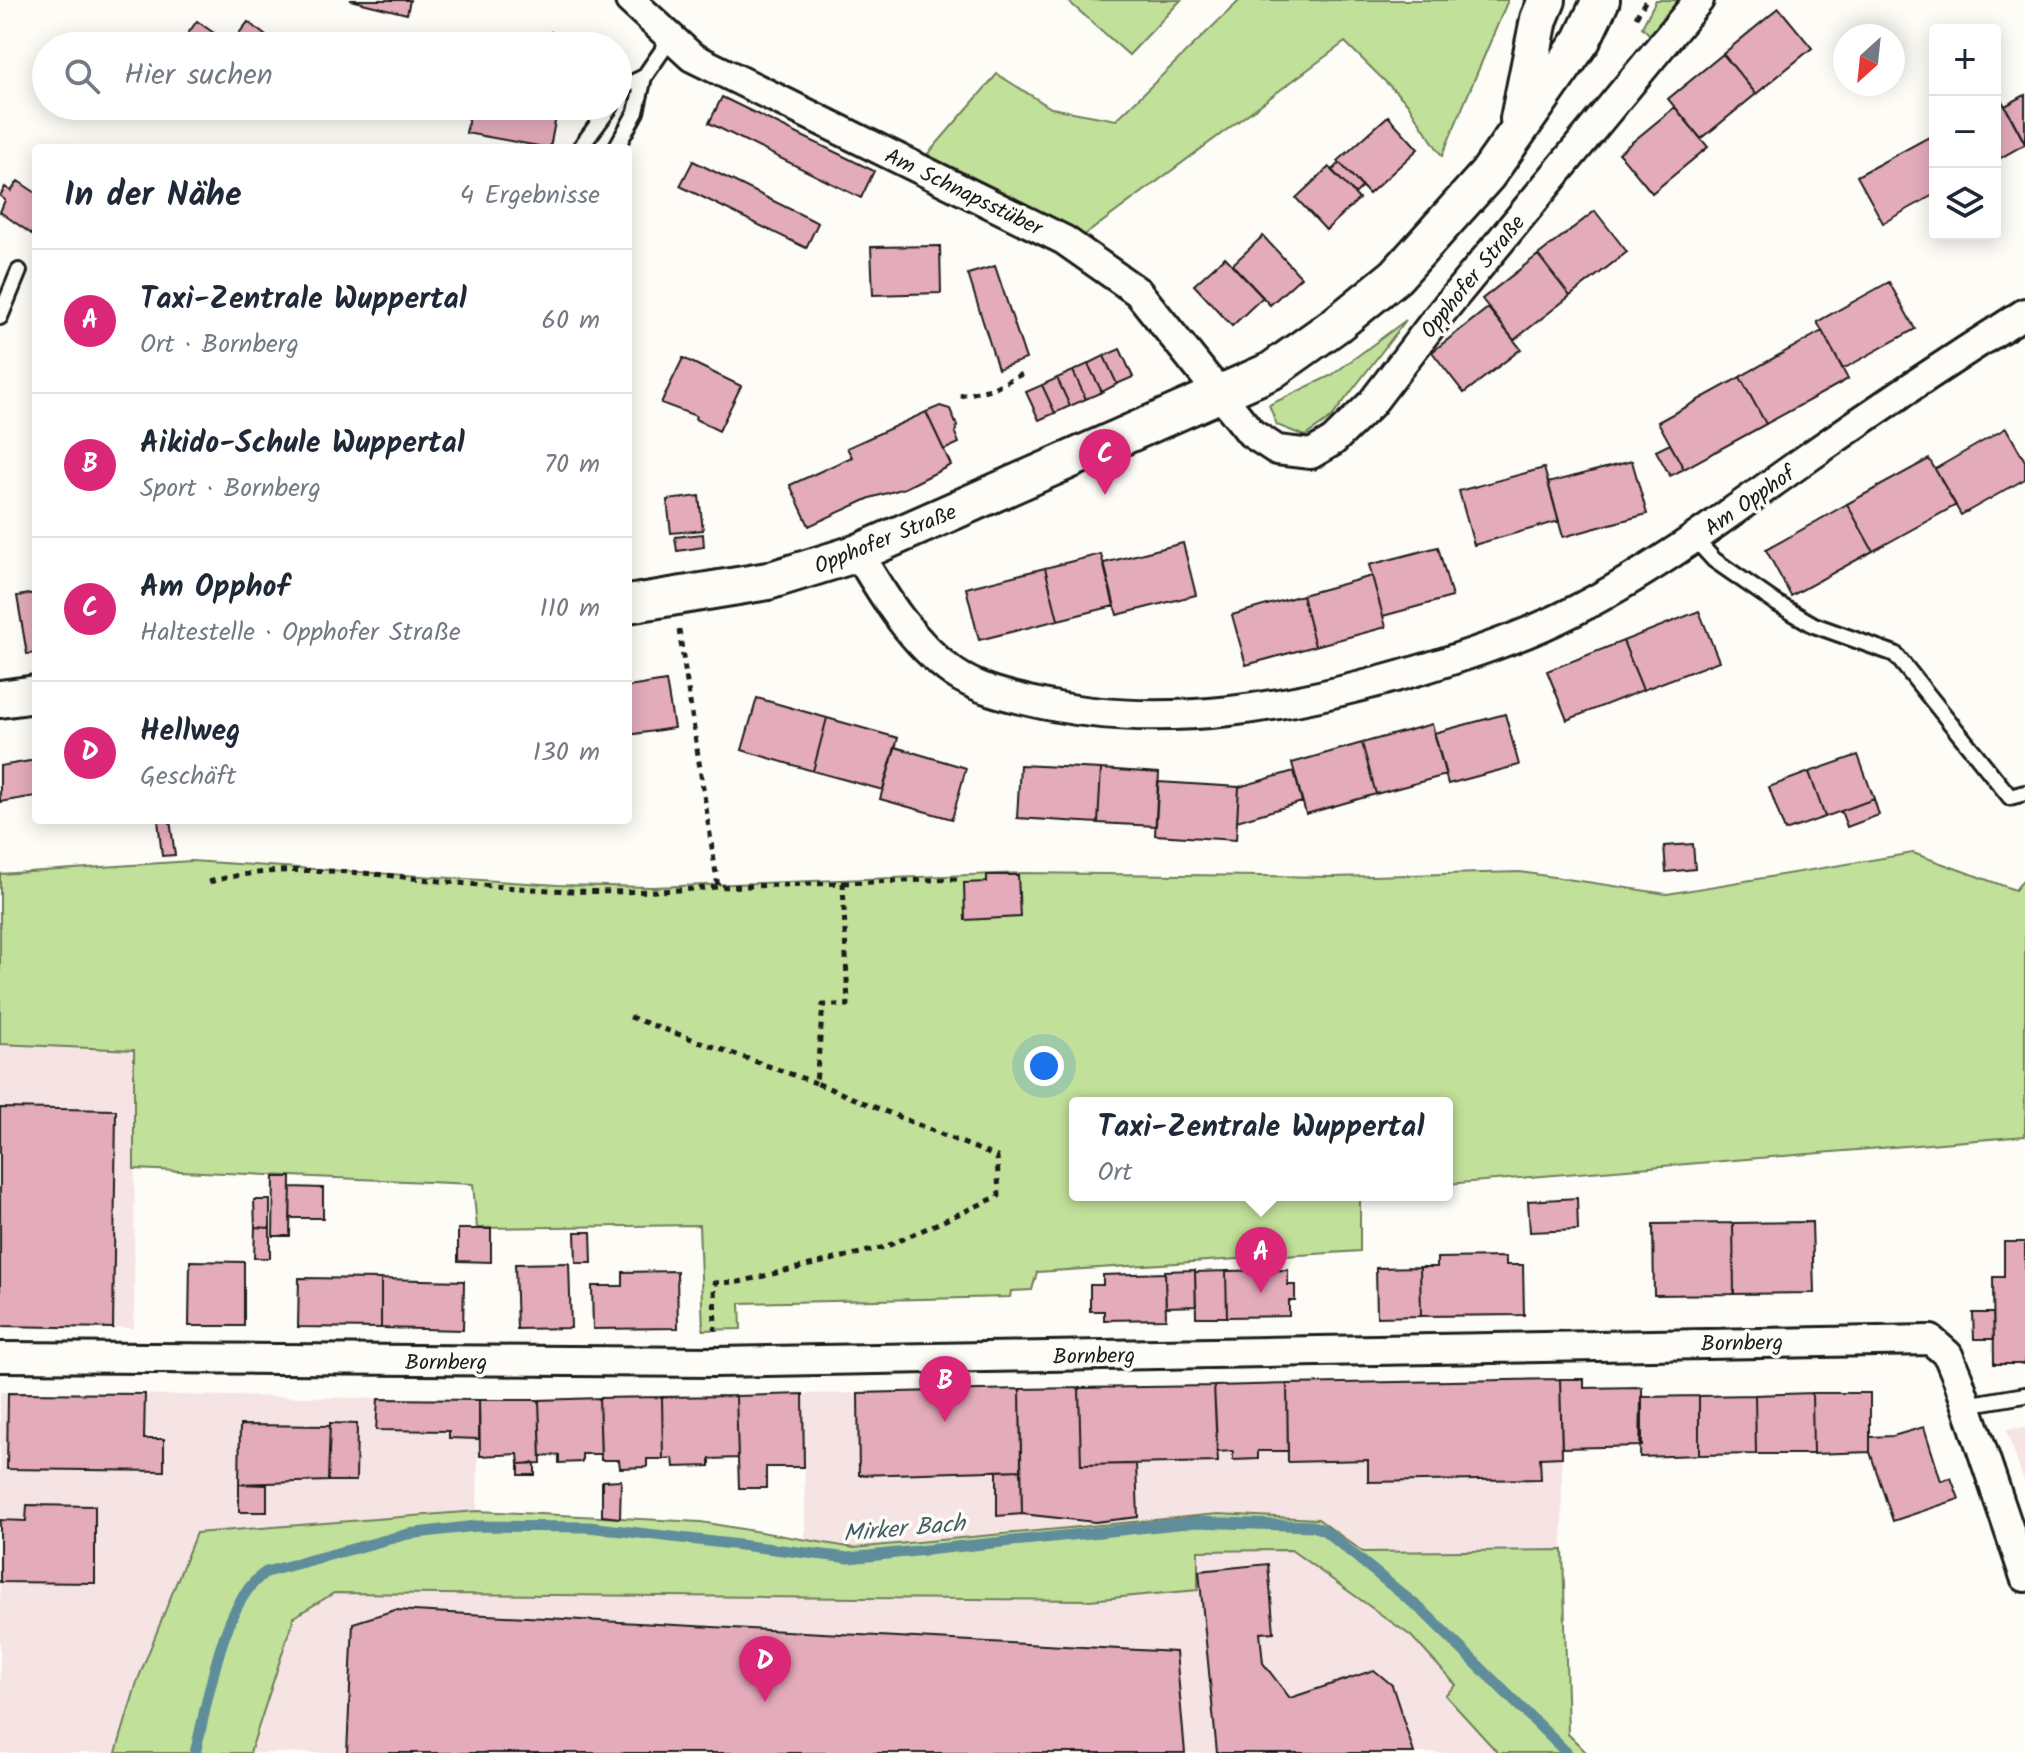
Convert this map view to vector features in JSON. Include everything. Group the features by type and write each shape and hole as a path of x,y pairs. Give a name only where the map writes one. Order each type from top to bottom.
{"street":[{"name":"Opphofer Straße","path":"1517,130 1539,19 1547,0"},
{"name":"Opphofer Straße","path":"632,603 768,581 858,553 1271,371 1337,324 1396,276 1487,175 1582,40 1601,0"},
{"name":"Opphofer Straße","path":"1218,395 1251,433 1277,450 1311,454 1333,441 1371,404 1436,319 1699,0"},
{"name":"Am Schnapsstüber","path":"637,2 692,57 1064,240 1138,292 1218,395"},
{"name":"Am Opphof","path":"858,553 878,588 922,647 956,674 994,692 1074,712 1196,715 1257,708 1375,683 1460,657 1570,614 1694,538 1870,414 2025,313"},
{"path":"0,699 32,695"},
{"name":"Bornberg","path":"0,1357 715,1362 1931,1340 1948,1355 2025,1577"}],"lane":[{"path":"632,119 644,77 671,38"},
{"path":"632,83 644,77"},
{"path":"583,144 601,120"},
{"path":"618,144 632,120"},
{"path":"0,317 19,271"},
{"path":"1694,538 1714,560 1814,625 1895,654 2010,797 2025,793"},
{"path":"1966,1405 2025,1395"}],"path":[{"path":"960,396 991,389 1026,372"},
{"path":"680,635 718,887"},
{"path":"209,882 268,872 337,872 599,894 958,879"},
{"path":"816,1083 823,1005 848,1005 843,883"},
{"path":"630,1017 816,1083 997,1157 999,1196 885,1247 739,1282 714,1283 715,1362"}],"shaded area":[{"path":"0,1044 135,1050 134,1328 0,1326"},
{"path":"1560,1379 1563,1550 1363,1552 1318,1519 1218,1514 854,1548 805,1540 804,1394"},
{"path":"0,1392 479,1400 477,1511 196,1533 137,1682 116,1753 0,1753"},
{"path":"2025,1428 2025,1484 2006,1429"},
{"path":"1291,1549 1411,1636 1457,1685 1445,1695 1498,1753 248,1753 289,1620 334,1593 1089,1600 1198,1551"}],"green space":[{"path":"1067,0 1181,0 1129,55"},
{"path":"1240,0 1508,0 1442,156 1407,103 1345,42 1082,237 927,155 997,74 1051,108 1116,120"},
{"path":"1656,0 1686,0 1654,39 1642,27"},
{"path":"1406,320 1331,418 1305,436 1277,425 1269,405 1332,375"},
{"path":"1913,853 2015,890 2025,878 2025,1136 1453,1184 1453,1097 1069,1097 1069,1201 1360,1201 1360,1251 1037,1272 1032,1290 1011,1291 1010,1297 740,1303 741,1329 703,1330 699,1225 477,1228 473,1184 134,1169 134,1050 0,1044 0,874 191,861 558,885 652,887 1024,873 1334,877 1520,872 1667,894"},
{"path":"477,1511 701,1522 854,1548 1218,1514 1318,1519 1363,1552 1563,1550 1568,1734 1587,1753 1498,1753 1445,1695 1456,1685 1411,1636 1291,1550 1198,1551 1198,1590 1089,1600 334,1593 294,1617 250,1753 116,1753 137,1682 196,1533"}],"building":[{"path":"350,0 410,0 407,14"},
{"path":"1779,8 1812,48 1756,94 1723,54"},
{"path":"197,21 212,32 189,32"},
{"path":"248,22 261,32 240,32"},
{"path":"1723,54 1756,94 1701,139 1668,99"},
{"path":"2025,95 2025,143 2005,106"},
{"path":"722,97 874,171 861,198 709,123"},
{"path":"2001,99 2025,144 2001,158"},
{"path":"1675,107 1708,147 1652,193 1619,153"},
{"path":"1388,116 1418,149 1369,194 1338,161"},
{"path":"468,120 555,120 551,144 528,144 466,133"},
{"path":"1929,137 1929,197 1883,223 1857,176"},
{"path":"693,161 818,223 806,248 680,186"},
{"path":"1340,163 1362,187 1355,194 1332,171"},
{"path":"1329,167 1359,199 1326,230 1296,198"},
{"path":"18,181 32,190 32,234 0,212 5,200 0,196 5,187 11,191"},
{"path":"1595,211 1627,252 1570,296 1538,255"},
{"path":"1263,236 1301,277 1270,305 1232,265"},
{"path":"940,246 941,293 873,295 871,247"},
{"path":"1538,255 1570,296 1514,340 1482,299"},
{"path":"1225,257 1263,297 1232,326 1194,285"},
{"path":"995,266 1026,359 998,369 968,274"},
{"path":"1889,282 1915,329 1843,369 1817,322"},
{"path":"1488,308 1521,349 1464,393 1432,352"},
{"path":"1822,331 1848,379 1766,424 1740,377"},
{"path":"1120,349 1133,377 1117,384 1104,356"},
{"path":"1104,356 1117,384 1102,392 1088,364"},
{"path":"683,358 741,386 719,431 695,419 696,416 661,403"},
{"path":"1088,364 1102,392 1086,399 1073,371"},
{"path":"1073,371 1086,399 1070,406 1057,378"},
{"path":"1740,377 1766,424 1684,469 1658,422"},
{"path":"1057,378 1070,406 1055,413 1042,385"},
{"path":"1042,385 1055,413 1039,420 1026,392"},
{"path":"940,406 950,409 957,426 955,433 959,443 944,450 926,412"},
{"path":"926,412 951,465 905,488 870,498 809,526 790,485 852,457 847,448"},
{"path":"2006,428 2025,461 2025,479 1961,515 1935,469"},
{"path":"1670,444 1684,469 1670,476 1656,451"},
{"path":"1929,459 1956,505 1873,551 1847,504"},
{"path":"1632,461 1647,514 1563,537 1548,483"},
{"path":"1544,468 1559,521 1474,545 1459,491"},
{"path":"699,496 703,530 671,533 667,500"},
{"path":"1847,504 1873,551 1791,596 1766,550"},
{"path":"703,534 704,547 677,551 675,537"},
{"path":"1183,543 1196,595 1117,615 1104,563"},
{"path":"1438,547 1452,597 1383,616 1369,565"},
{"path":"1101,554 1114,606 1058,620 1045,568"},
{"path":"1045,568 1058,620 979,640 966,588"},
{"path":"1372,576 1386,627 1315,646 1302,595"},
{"path":"32,594 32,653 27,654 17,596"},
{"path":"1302,595 1315,646 1246,665 1232,615"},
{"path":"1699,611 1719,661 1643,690 1623,641"},
{"path":"1623,641 1643,690 1567,720 1547,671"},
{"path":"666,681 674,728 632,734 632,686"},
{"path":"757,698 827,718 813,771 742,750"},
{"path":"1505,714 1519,765 1448,784 1434,733"},
{"path":"827,718 898,738 883,790 813,771"},
{"path":"1432,724 1446,775 1376,794 1362,743"},
{"path":"1362,743 1376,794 1306,814 1292,763"},
{"path":"895,747 966,768 952,819 880,799"},
{"path":"1858,755 1874,799 1825,817 1809,772"},
{"path":"32,761 32,797 0,802 0,766"},
{"path":"1020,765 1101,769 1098,823 1017,818"},
{"path":"1101,769 1159,773 1156,826 1098,823"},
{"path":"1294,771 1302,802 1237,821 1239,787"},
{"path":"1809,772 1825,817 1785,831 1769,787"},
{"path":"1158,782 1239,787 1236,840 1155,835"},
{"path":"1874,799 1879,815 1847,827 1841,811"},
{"path":"158,824 171,824 175,855 162,856"},
{"path":"1693,844 1695,869 1666,872 1664,846"},
{"path":"987,875 1018,875 1020,917 965,920 964,883 987,882"},
{"path":"0,1108 116,1110 113,1328 0,1326"},
{"path":"274,1177 291,1177 290,1236 273,1236"},
{"path":"291,1187 323,1188 323,1218 290,1218"},
{"path":"1577,1198 1578,1230 1530,1232 1528,1201"},
{"path":"254,1200 270,1200 270,1228 255,1227"},
{"path":"1812,1222 1814,1293 1734,1294 1733,1223"},
{"path":"1733,1223 1734,1294 1654,1295 1653,1224"},
{"path":"255,1227 270,1228 270,1258 254,1258"},
{"path":"458,1229 491,1229 491,1262 458,1261"},
{"path":"575,1232 591,1232 592,1263 576,1263"},
{"path":"2004,1242 2025,1242 2025,1364 1994,1364 1993,1277 2004,1277"},
{"path":"1506,1257 1506,1265 1523,1265 1524,1315 1421,1316 1420,1267 1437,1267 1437,1258"},
{"path":"190,1261 244,1262 244,1326 189,1326"},
{"path":"569,1263 571,1328 517,1329 515,1264"},
{"path":"1420,1267 1421,1316 1377,1317 1376,1268"},
{"path":"1195,1270 1196,1306 1166,1307 1165,1271"},
{"path":"1288,1270 1288,1285 1295,1285 1295,1301 1289,1301 1289,1316 1227,1317 1226,1271"},
{"path":"677,1271 678,1328 593,1329 592,1286 623,1286 623,1272"},
{"path":"1226,1271 1227,1317 1196,1317 1195,1272"},
{"path":"1165,1273 1166,1319 1104,1320 1104,1311 1090,1311 1090,1285 1103,1285 1103,1275"},
{"path":"299,1278 381,1279 381,1328 298,1327"},
{"path":"381,1279 464,1281 463,1330 381,1328"},
{"path":"1973,1313 1993,1313 1994,1339 1974,1339"},
{"path":"1560,1379 1584,1379 1584,1388 1642,1387 1642,1446 1562,1448"},
{"path":"1560,1379 1562,1457 1540,1458 1541,1479 1368,1482 1368,1460 1288,1462 1287,1384"},
{"path":"1287,1384 1288,1451 1258,1451 1258,1459 1233,1460 1233,1451 1217,1452 1214,1386"},
{"path":"1214,1386 1218,1462 1081,1465 1079,1388"},
{"path":"1079,1388 1081,1465 1136,1464 1138,1517 1095,1522 1022,1514 1020,1389"},
{"path":"1020,1389 1021,1470 859,1475 858,1393"},
{"path":"8,1393 145,1394 144,1439 164,1439 164,1471 7,1469"},
{"path":"1812,1393 1870,1393 1870,1452 1813,1454"},
{"path":"1812,1393 1813,1454 1756,1454 1755,1395"},
{"path":"803,1394 804,1467 766,1467 766,1488 739,1488 736,1396"},
{"path":"1755,1395 1756,1454 1699,1455 1699,1396"},
{"path":"736,1396 738,1458 710,1459 710,1466 674,1467 673,1458 663,1459 662,1397"},
{"path":"1699,1396 1699,1455 1640,1457 1641,1397"},
{"path":"662,1397 663,1459 647,1459 647,1467 620,1468 619,1460 601,1460 599,1398"},
{"path":"599,1398 601,1454 582,1454 582,1462 559,1463 559,1455 541,1456 539,1400"},
{"path":"378,1399 479,1400 479,1439 449,1438 449,1431 376,1430"},
{"path":"479,1400 539,1400 541,1463 519,1464 518,1454 480,1456"},
{"path":"330,1423 357,1424 356,1481 328,1481"},
{"path":"240,1425 330,1426 328,1481 239,1484"},
{"path":"1924,1427 1941,1481 1951,1478 1959,1499 1893,1521 1870,1452 1870,1437 1893,1436"},
{"path":"535,1463 535,1475 519,1475 519,1464"},
{"path":"1021,1470 1022,1514 997,1516 997,1471"},
{"path":"621,1480 620,1518 602,1516 602,1481"},
{"path":"239,1484 267,1485 267,1512 239,1512"},
{"path":"27,1505 95,1506 95,1583 0,1582 0,1520 26,1521"},
{"path":"1268,1564 1274,1632 1260,1633 1263,1663 1290,1698 1374,1670 1392,1685 1414,1753 1217,1753 1199,1571"},
{"path":"395,1610 1176,1652 1185,1753 347,1753 353,1623"}],"waterway":[{"name":"Mirker Bach","path":"195,1753 218,1655 238,1605 251,1586 266,1572 408,1534 476,1526 589,1527 849,1558 1197,1522 1313,1526 1325,1531 1424,1612 1567,1753"}],"place":[{"name":"Am Opphof","path":"1105,495"},
{"name":"Taxi-Zentrale Wuppertal","path":"1261,1293"},
{"name":"Aikido-Schule Wuppertal","path":"945,1422"},
{"name":"Hellweg","path":"765,1702"}]}
